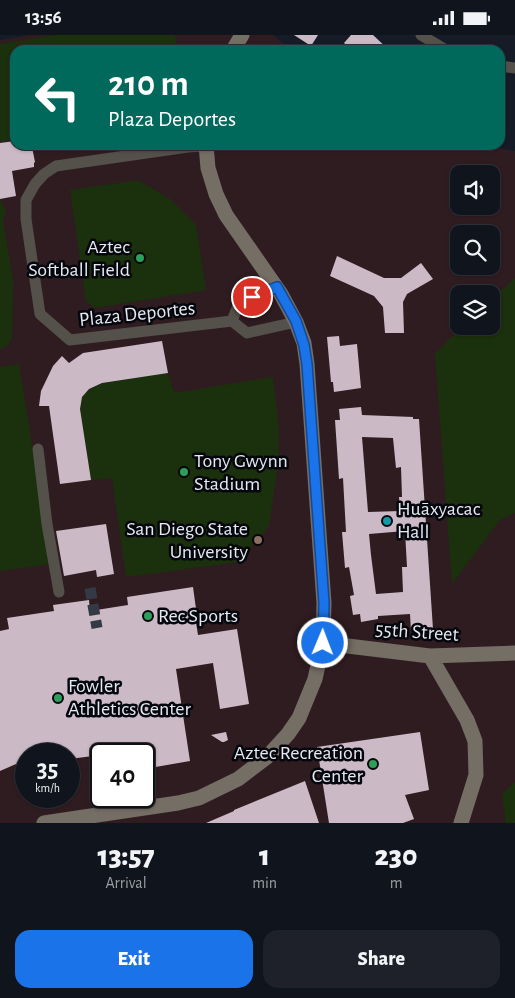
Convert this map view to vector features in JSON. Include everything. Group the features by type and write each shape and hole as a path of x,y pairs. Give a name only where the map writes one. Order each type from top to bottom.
{"street":[{"path":"420,35 437,45"},
{"name":"Plaza Deportes","path":"167,150 56,166 44,174 35,184 26,200 26,219 40,314 70,340 232,321"},
{"path":"44,823 178,803 199,798 238,779 267,757 288,734 299,718 315,679 323,643 324,603 307,364 304,345 296,321 277,287 226,215 216,194 208,168 206,150"},
{"path":"277,287 239,303 232,321 247,333 296,321"},
{"path":"38,449 47,524 59,592"},
{"name":"55th Street","path":"323,643 430,656 515,653"},
{"path":"430,656 467,720 475,741 476,775 461,823"}],"shaded area":[{"name":"San Diego State University","path":"31,35 273,35 285,45 10,45 10,150 505,149 515,151 515,823 0,823 0,40"}],"green space":[{"path":"55,35 175,35 176,45 10,45 10,140 0,142 0,44"},
{"name":"Aztec Softball Field","path":"138,180 170,199 196,225 206,290 96,308 86,302 70,190"},
{"path":"0,199 6,212 3,221 13,280 12,339 6,347 0,349"},
{"path":"515,278 515,513 500,520 452,584 435,354 453,335 500,335 500,292"},
{"path":"19,364 51,564 0,571 0,367"},
{"name":"Tony Gwynn Stadium","path":"168,373 174,393 273,377 279,431 278,465 269,526 239,562 126,577 112,478 91,480 80,409 82,397 89,389 102,383"},
{"path":"515,782 515,823 506,823 502,794"}],"building":[{"path":"294,35 318,35 312,45"},
{"path":"351,35 373,35 384,45 346,45 344,43"},
{"path":"10,142 10,150 33,150 35,162 34,167 12,171 16,196 0,199 0,143"},
{"path":"337,256 384,278 401,278 421,263 433,279 407,294 403,302 404,333 385,333 383,307 374,296 330,276"},
{"path":"339,336 340,346 357,344 361,388 334,392 333,382 331,382 327,337"},
{"path":"162,341 168,373 102,383 89,389 82,397 80,409 91,480 60,484 49,406 39,406 41,391 53,366 62,356 69,363 83,353"},
{"name":"Huāxyacac Hall","path":"361,407 362,415 413,417 413,419 419,419 433,629 411,631 410,614 378,616 378,619 361,622 360,614 353,615 350,596 354,595 349,567 345,568 342,532 346,532 343,478 339,479 335,420 340,420 339,409","holes":["362,437 393,438 396,468 401,467 402,497 399,497 400,511 368,512","405,531 407,567 402,567 403,592 376,594 369,534"]},
{"path":"106,524 114,574 97,577 96,570 64,576 56,531"},
{"path":"193,587 198,635 237,629 249,704 220,709 213,663 176,669 190,761 155,767 155,743 90,743 90,756 80,758 80,743 15,743 15,764 0,771 0,631 9,629 7,618 54,611 53,605 89,600 90,611 128,605 127,597"},
{"path":"226,732 228,740 224,742 211,735"},
{"name":"Aztec Recreation Center","path":"420,732 429,790 405,795 414,819 403,823 329,823 317,747"},
{"path":"305,781 319,823 206,823 234,810"}],"tunnel":[{"path":"90,588 97,628"}],"place":[{"name":"Aztec Softball Field","path":"140,258"},
{"name":"Tony Gwynn Stadium","path":"184,472"},
{"name":"Huāxyacac Hall","path":"387,521"},
{"name":"San Diego State University","path":"258,540"},
{"name":"Rec Sports","path":"148,616"},
{"name":"Fowler Athletics Center","path":"58,698"},
{"name":"Aztec Recreation Center","path":"373,764"}],"route":[{"path":"252,297 277,287 296,321 304,345 307,364 324,603 323,643"}]}
